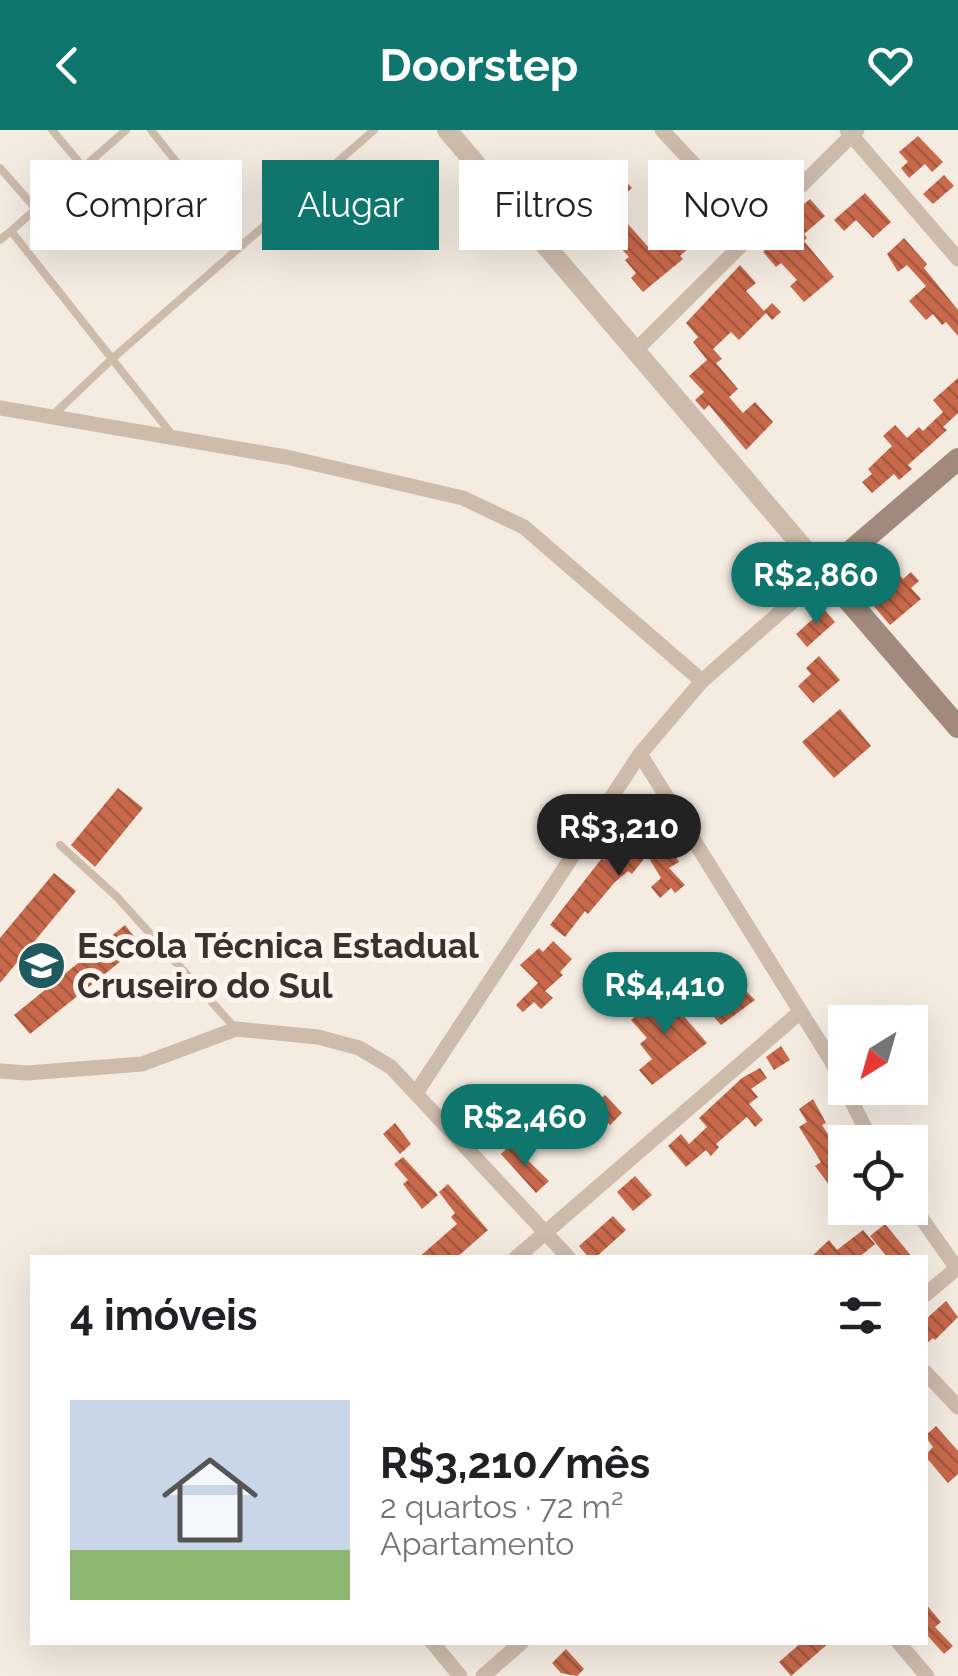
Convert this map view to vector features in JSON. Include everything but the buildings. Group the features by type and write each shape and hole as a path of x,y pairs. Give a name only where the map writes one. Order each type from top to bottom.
{"main road":[{"path":"958,459 826,573 958,727"}],"street":[{"path":"416,1094 640,754 702,681 826,573 447,130"},
{"path":"662,130 690,160"},
{"path":"804,182 852,132 958,258"},
{"path":"635,351 737,250"},
{"path":"0,408 286,457 463,498 524,527 702,681"},
{"path":"640,754 832,1062 864,1125"},
{"path":"519,1255 799,1013"},
{"path":"0,1071 27,1073 142,1064 236,1029 318,1037 359,1048 390,1067 567,1255"},
{"path":"926,1225 957,1269 928,1293"},
{"path":"928,1375 958,1406"},
{"path":"434,1645 456,1674"},
{"path":"483,1676 519,1645"},
{"path":"901,1645 927,1676"}],"lane":[{"path":"52,130 77,160"},
{"path":"93,160 126,130"},
{"path":"151,130 175,160"},
{"path":"242,245 374,130"},
{"path":"0,168 30,202"},
{"path":"0,240 30,214"},
{"path":"11,231 173,436"},
{"path":"52,417 236,250"},
{"path":"60,845 117,897 236,1029"}],"place":[{"name":"Escola Técnica Estadual Cruseiro do Sul","path":"42,965"}]}
